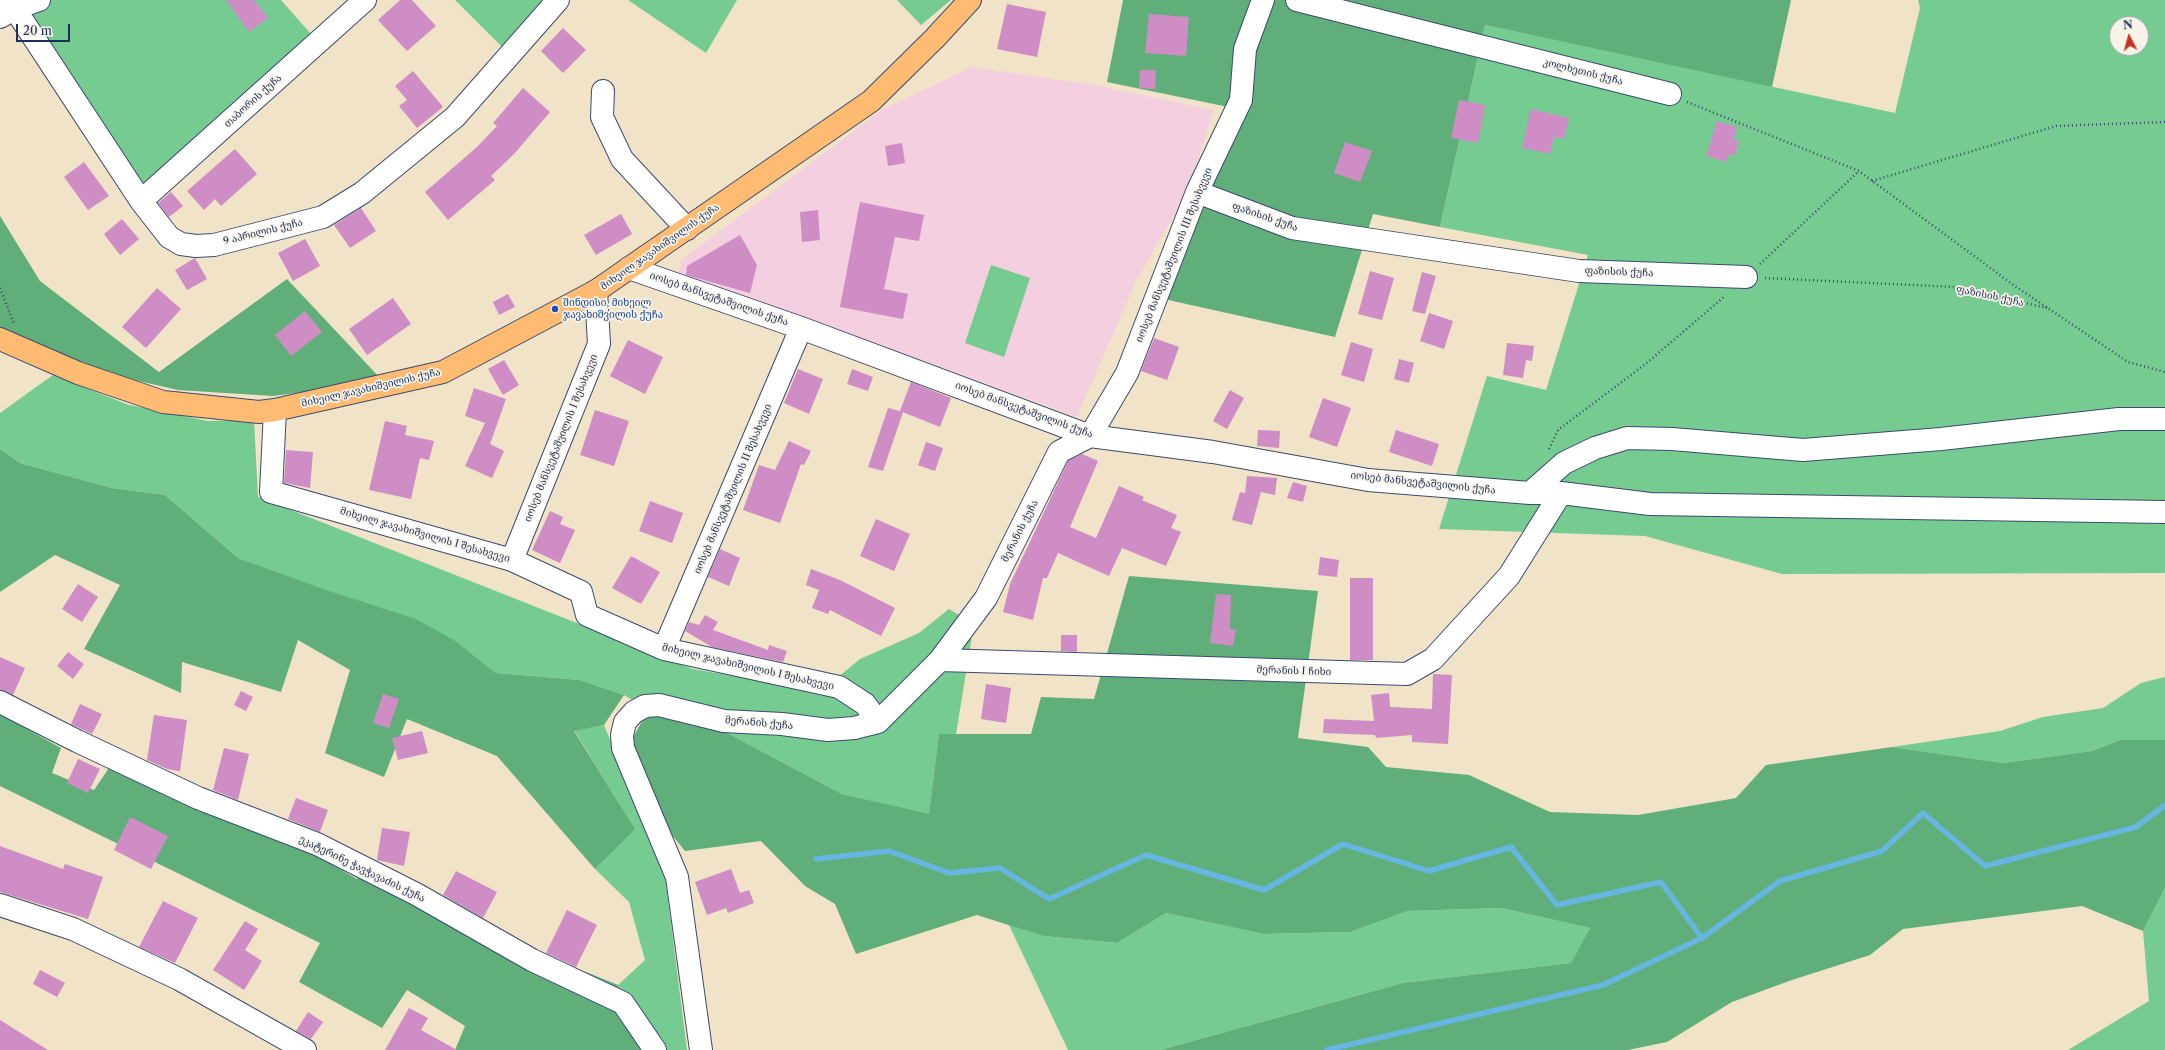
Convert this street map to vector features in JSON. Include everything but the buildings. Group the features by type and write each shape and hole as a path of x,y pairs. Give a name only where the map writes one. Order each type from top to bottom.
{"main road":[{"name":"მიხეილ ჯავახიშვილის ქუჩა","path":"8,342 78,373 163,402 259,412 275,410 443,372 596,291 871,101 935,38 970,0"}],"street":[{"path":"8,8 39,0"},
{"name":"თაბორის ქუჩა","path":"141,201 365,0"},
{"name":"9 აპრილის ქუჩა","path":"8,8 141,201 169,237 181,244 196,246 214,245 323,217 362,193 455,116 558,0"},
{"name":"იოსებ მანსვეტაშვილის III შესახვევი","path":"1090,436 1127,373 1197,192 1241,100 1245,49 1262,0"},
{"name":"კოლხეთის ქუჩა","path":"1297,0 1670,94"},
{"path":"603,91 602,117 622,160 687,229"},
{"name":"ფაზისის ქუჩა","path":"1197,192 1292,228 1579,271 1746,277"},
{"name":"იოსებ მანსვეტაშვილის ქუჩა","path":"629,268 802,328 1090,436 1213,452 1368,480 1530,493 1561,493 1650,504 2165,512"},
{"name":"იოსებ მანსვეტაშვილის I შესახვევი","path":"512,560 599,344 596,291"},
{"name":"იოსებ მანსვეტაშვილის II შესახვევი","path":"664,649 802,328"},
{"name":"მიხეილ ჯავახიშვილის I შესახვევი","path":"275,410 271,492 512,560 580,592 587,615 664,649 840,687 865,704 878,722"},
{"path":"1530,493 1564,463 1595,448 1627,438 1672,439 1804,450 1941,439 2119,419 2165,419"},
{"name":"მერანის ქუჩა","path":"701,1050 676,877 623,748 622,735 625,722 634,712 645,706 659,705 724,721 782,724 828,730 854,728 878,722 940,660 986,598 1059,452 1090,436"},
{"name":"მერანის I ჩიხი","path":"940,660 1407,674 1433,659 1509,576 1561,493"},
{"name":"ეკატერინე ჭავჭავაძის ქუჩა","path":"0,702 198,798 317,844 416,894 532,960 622,1003 656,1050"},
{"path":"0,905 73,930 179,979 305,1050"}],"path":[{"path":"1670,94 1859,171 2012,284 2128,362 2165,372"},
{"path":"1872,181 2056,126 2165,122"},
{"path":"1548,451 1558,430 1648,362 1746,277 1859,171"},
{"name":"ფაზისის ქუჩა","path":"1746,277 1955,287 2049,309"},
{"path":"0,288 19,337 8,342"}],"shaded area":[{"path":"971,67 1094,85 1214,110 1187,193 1135,283 1077,417 777,308 679,277 681,260 882,110"}],"green space":[{"path":"39,0 281,0 318,42 141,201 14,9"},
{"path":"455,0 544,0 503,48"},
{"path":"628,0 737,0 706,53"},
{"path":"897,0 951,0 921,25"},
{"path":"1123,0 1791,0 1772,87 1485,25 1440,227 1373,214 1335,337 1164,299 1233,108 1107,82"},
{"path":"1918,0 2165,0 2165,573 1782,574 1645,536 1439,529 1487,376 1546,390 1588,255 1440,227 1485,25 1895,113 1920,8"},
{"path":"0,216 40,281 159,372 287,279 380,378 336,388 273,396 178,390 121,377 0,331"},
{"path":"991,265 1030,278 1004,357 965,343"},
{"path":"53,375 129,405 208,421 254,420 258,497 693,669 821,691 860,659 919,633 949,609 974,624 956,734 939,735 929,815 842,794 716,727 657,715 624,695 580,680 496,673 457,642 238,558 165,495 112,488 20,463 0,449 0,413"},
{"path":"0,449 20,463 112,488 165,495 238,558 326,590 416,619 457,642 496,673 580,680 624,695 604,725 574,731 635,829 595,869 497,756 407,719 384,777 325,753 350,670 298,640 281,692 182,662 181,693 84,649 120,585 55,555 0,592"},
{"path":"1129,576 1318,591 1298,738 1368,747 1386,767 1469,775 1550,812 1638,815 1736,798 1766,765 1892,747 2003,763 2092,751 2120,740 2165,740 2165,888 2143,931 2082,906 1903,929 1870,955 1792,980 1732,1002 1667,1042 1628,1050 1160,1050 1403,983 1571,963 1590,928 1501,908 1408,911 1350,932 1263,934 1166,913 1117,943 1043,936 977,915 856,954 835,904 805,886 761,841 685,851 672,835 630,743 643,719 657,715 716,727 842,794 929,814 939,734 1031,734 1041,697 1094,699"},
{"path":"2165,677 2165,740 2120,740 2092,751 2003,763 1892,747 2000,731 2043,717 2103,708 2141,683"},
{"path":"0,714 61,748 52,773 94,790 109,768 201,812 309,851 357,879 369,859 534,951 618,985 645,1050 455,1050 465,1026 407,990 382,1028 299,982 320,943 0,786"},
{"path":"604,725 664,868 687,1050 645,1050 618,985 645,960 629,902 595,869 634,828 574,730"},
{"path":"2165,888 2165,1050 2068,1050 2149,1001 2143,931"},
{"path":"1501,908 1590,928 1572,963 1403,983 1160,1050 1068,1050 1009,925 1043,936 1117,943 1166,913 1263,934 1350,932 1408,911"}],"waterway":[{"path":"816,859 889,851 949,873 1000,868 1049,899 1146,855 1264,890 1343,844 1429,871 1511,847 1557,905 1661,882 1702,938 1780,881 1882,851 1923,813 1985,866 2136,827 2165,805"},
{"path":"1327,1050 1603,985 1702,938"}],"place":[{"name":"შინდისი, მიხეილ ჯავახიშვილის ქუჩა","path":"555,309"}]}
